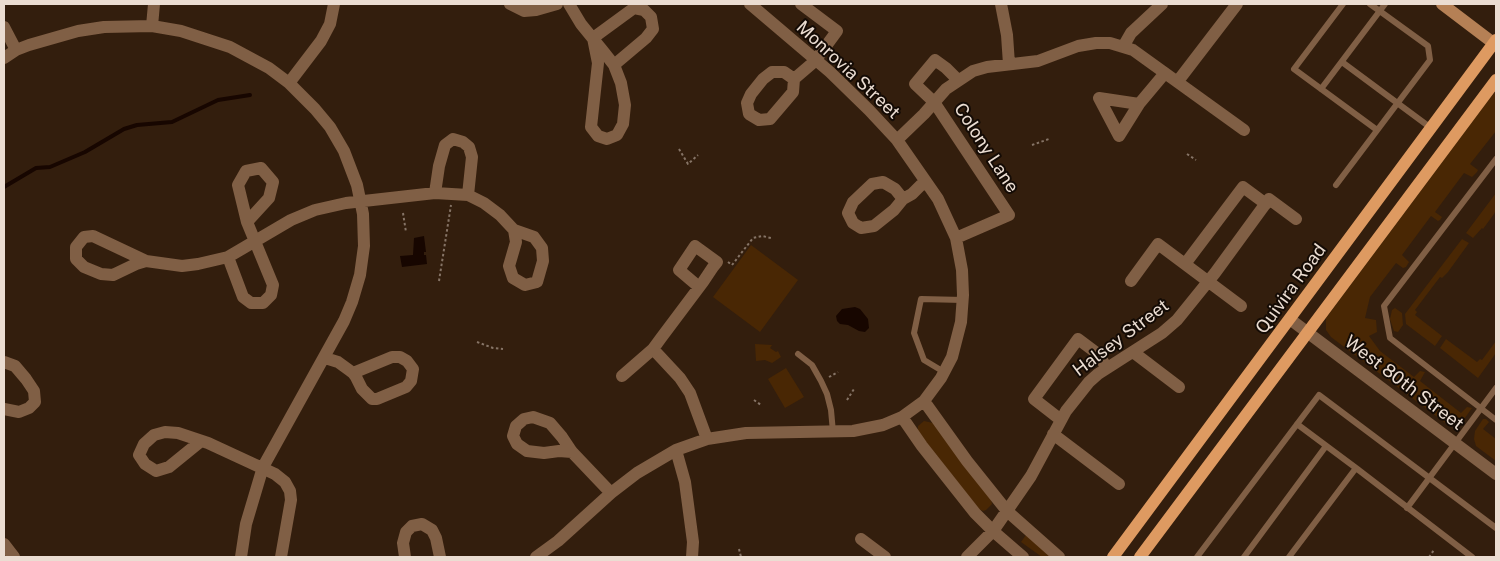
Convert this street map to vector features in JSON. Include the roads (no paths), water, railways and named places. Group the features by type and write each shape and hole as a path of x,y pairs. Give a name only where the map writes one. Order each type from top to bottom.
{"main road":[{"name":"Quivira Road","path":"1113,557 1496,43"},
{"path":"1140,557 1496,80"}],"street":[{"path":"152,26 154,4"},
{"path":"290,83 321,40 330,24 334,4"},
{"path":"510,4 524,11 536,10 557,4"},
{"path":"569,4 581,24 593,38 614,65 621,83 625,105 623,124 617,135 607,139 598,136 591,127 598,63 593,38"},
{"name":"Monrovia Street","path":"542,556 611,493 638,473 676,450 707,439 746,433 853,431 882,424 902,417 924,401 952,357 961,322 963,300 962,270 956,238 938,199 897,140 849,90 750,4"},
{"path":"794,79 816,61 837,31 801,4"},
{"path":"1001,4 1007,35 1009,64"},
{"path":"1123,47 1131,32 1162,4"},
{"path":"1178,81 1237,4"},
{"path":"1442,4 1496,43"},
{"path":"593,38 634,8 644,10 651,17 653,29 646,38 614,65"},
{"path":"4,58 16,50 78,31 104,27 152,26 181,31 230,47 269,68 290,83 330,127 344,151 352,170 363,214 364,246 360,274 352,302 325,358 263,467 246,524 241,557"},
{"path":"4,27 16,50"},
{"name":"Colony Lane","path":"897,140 946,89 973,71 1038,61 1078,46 1096,43 1110,43 1133,50 1244,130"},
{"path":"934,102 915,84 935,60 958,80"},
{"path":"1139,104 1165,73"},
{"name":"Colony Lane","path":"934,102 1009,215 956,238"},
{"path":"436,193 439,166 446,145 453,139 463,142 469,147 472,158 468,195"},
{"path":"903,199 912,194 925,181"},
{"path":"1185,264 1243,187 1296,219"},
{"path":"146,261 113,275 100,274 84,267 76,259 76,246 84,237 93,236 146,261 182,266 198,264 228,258 291,220 315,210 360,201 436,193 468,195 500,215 514,230"},
{"name":"Halsey Street","path":"967,557 993,531 1031,476 1061,420 1080,392 1098,374 1133,352 1177,320 1208,282 1267,202"},
{"path":"228,258 244,297 251,303 263,303 270,295 272,285 247,222"},
{"path":"1131,281 1158,244 1241,306"},
{"path":"622,376 653,348 699,287 717,262 696,246 679,270 699,287"},
{"name":"West 80th Street","path":"1291,320 1496,474"},
{"path":"1061,420 1034,399 1078,339 1098,354 1107,368"},
{"path":"653,348 680,378 690,393 707,439"},
{"path":"1133,352 1179,387"},
{"path":"325,358 338,362 353,373 362,389 372,399 377,399 406,387 411,381 413,369 400,357 392,356 353,373"},
{"path":"4,362 15,366 26,379 34,391 35,402 29,408 19,412 4,409"},
{"path":"924,401 967,461 1007,510 1059,557"},
{"path":"902,417 922,446 975,513 1023,557"},
{"path":"1053,434 1119,484"},
{"path":"201,441 263,467 285,482 290,491 291,500 282,557"},
{"path":"676,450 685,482 693,542 692,557"},
{"path":"572,452 611,493"},
{"path":"405,557 403,543 406,532 412,526 422,524 432,530 436,538 440,557"},
{"path":"861,539 885,557"},
{"path":"4,544 14,557"}],"lane":[{"path":"1343,4 1294,69 1377,130"},
{"path":"1336,184 1430,60 1428,46 1370,4"},
{"path":"1322,89 1385,4"},
{"path":"1342,62 1431,128"},
{"path":"1496,159 1384,306 1390,338 1496,420"},
{"path":"944,372 924,360 914,333 921,299 963,300"},
{"path":"798,354 812,366 827,394 833,432"},
{"path":"1407,508 1496,388"},
{"path":"1197,557 1318,395 1496,528"},
{"path":"1297,424 1472,557"},
{"path":"1244,557 1326,446"},
{"path":"1289,557 1356,468"}],"waterway":[{"path":"4,187 36,168 50,167 85,152 124,129 137,125 172,122 218,100 250,95"}]}
